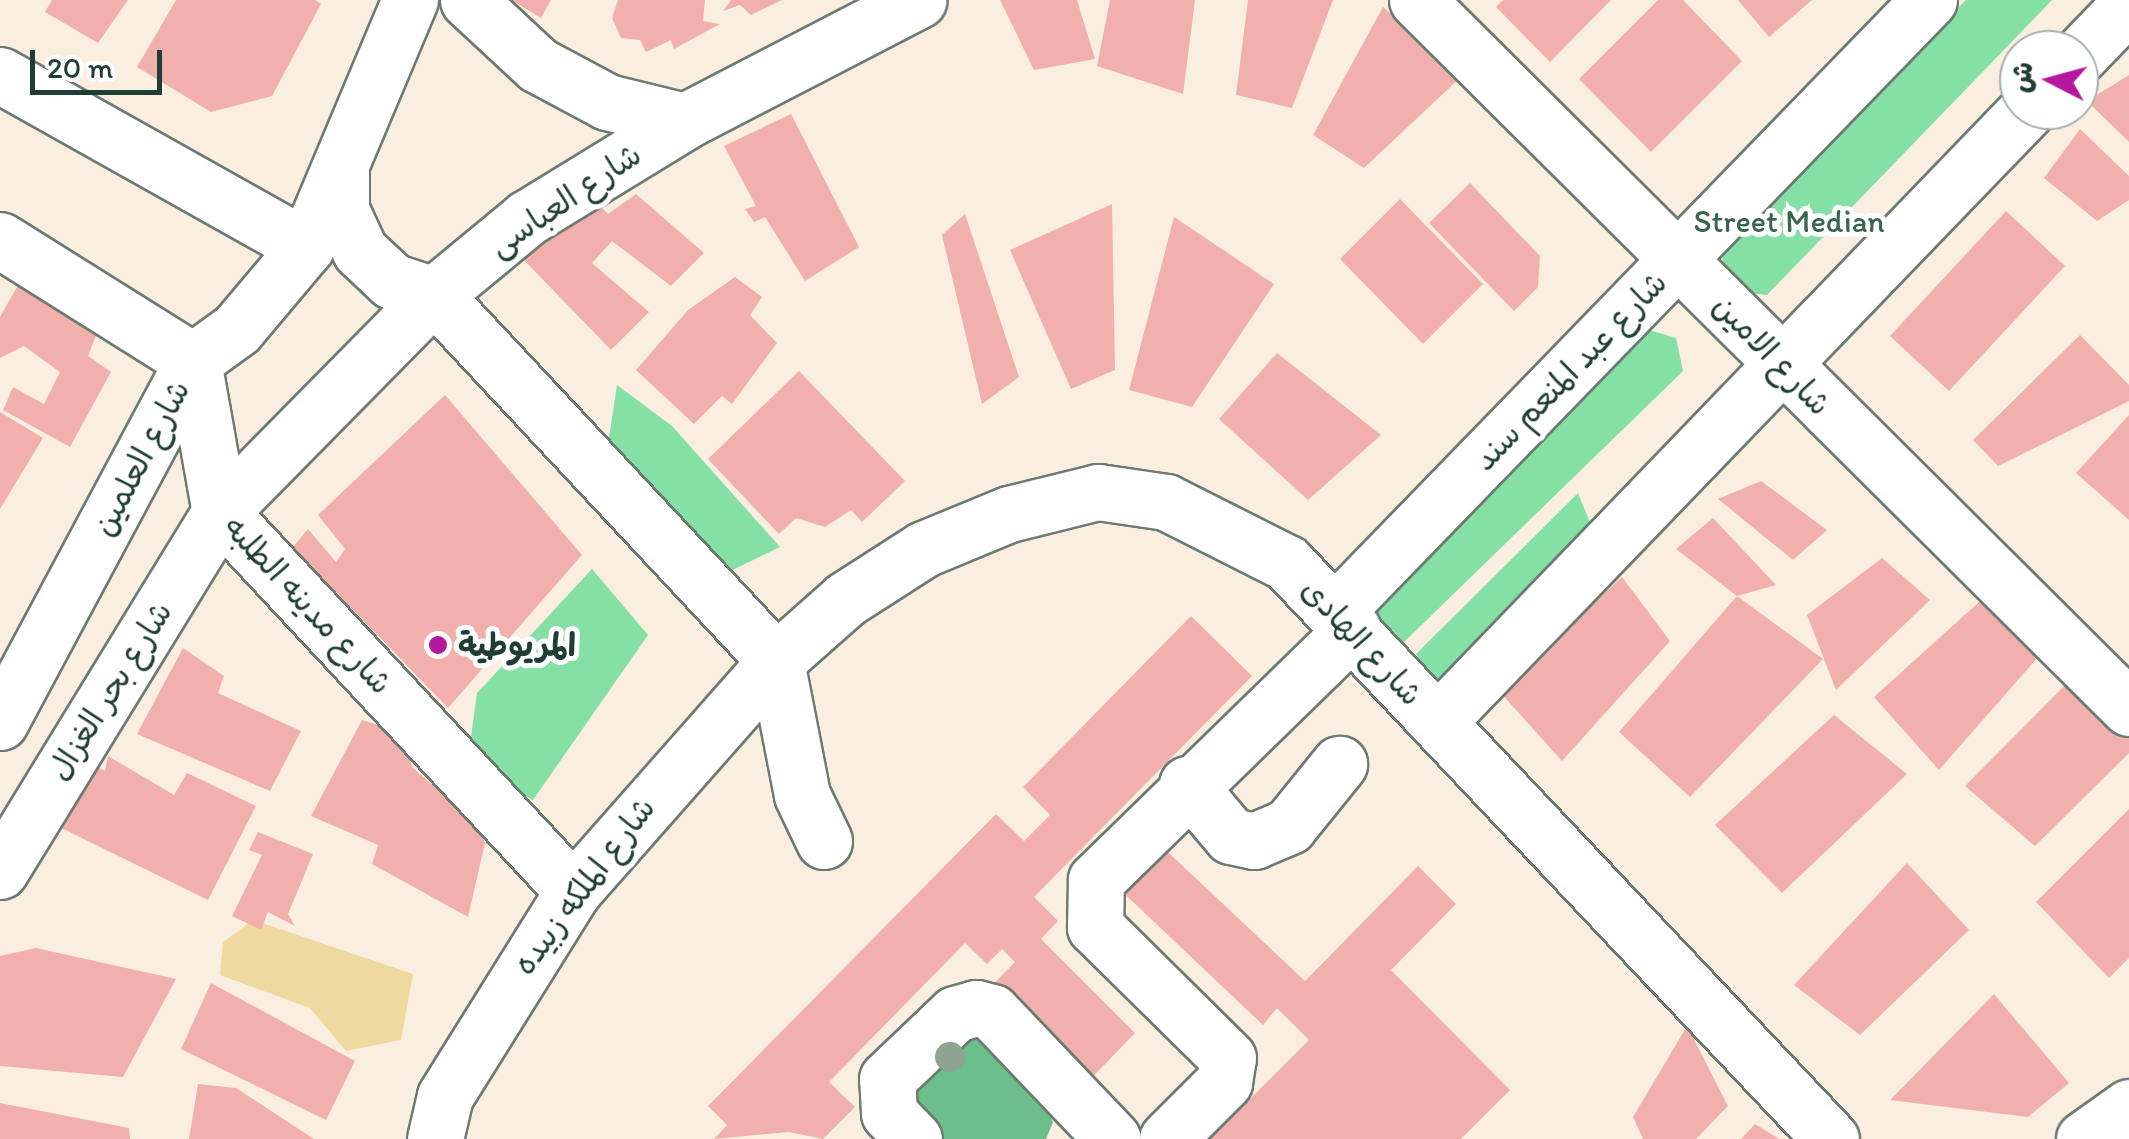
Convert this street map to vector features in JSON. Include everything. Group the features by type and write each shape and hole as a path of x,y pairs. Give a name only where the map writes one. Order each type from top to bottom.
{"street":[{"name":"شارع العلمين","path":"0,722 194,360 275,291 306,247 410,0"},
{"path":"468,0 538,66 607,102 685,121"},
{"name":"شارع العباسى","path":"220,512 434,295 528,218 685,121 918,0"},
{"name":"شارع الامين","path":"1417,0 1780,366 2129,708"},
{"name":"شارع عبد المنعم سند","path":"1167,1139 1224,1082 1228,1058 1094,927 1091,898 1096,880 1344,621 1678,259 1930,0"},
{"path":"2099,35 2129,4"},
{"path":"0,75 306,247"},
{"path":"1437,722 2008,130"},
{"path":"341,165 341,210 360,250 392,281 434,295 776,662 802,796 824,841"},
{"path":"0,240 194,360"},
{"name":"شارع مدينه الطلبه","path":"194,360 220,512 573,891"},
{"name":"شارع الهادى","path":"776,662 846,599 924,550 1009,514 1098,492 1166,502 1230,526 1288,563 1831,1139"},
{"name":"شارع بحر الغزال","path":"0,871 220,512"},
{"name":"شارع الملكه زبيده","path":"434,1139 445,1096 573,891 776,662"},
{"path":"1187,784 1232,836 1254,841 1288,826 1338,764"},
{"path":"914,1139 888,1114 887,1079 955,1014 976,1008 992,1012 1114,1139"},
{"path":"2084,1139 2129,1108"}],"green space":[{"name":"Street Median","path":"1966,0 2052,0 2023,30 1999,30 1999,55 1767,295 1721,290 1723,247"},
{"path":"1639,327 1676,338 1683,371 1399,647 1376,638 1379,595"},
{"path":"617,385 672,426 780,547 716,578 606,458"},
{"path":"1578,493 1595,535 1441,691 1416,654"},
{"path":"592,569 648,635 533,800 467,766 477,693"},
{"path":"955,1022 1039,1089 1053,1122 1046,1139 934,1139 894,1092"}],"sand":[{"path":"253,920 413,974 401,1040 346,1051 310,1008 220,975 223,942"}],"building":[{"path":"52,0 128,0 98,43 45,12"},
{"path":"176,0 315,0 321,4 272,96 211,112 137,67"},
{"path":"511,0 551,0 541,18"},
{"path":"618,0 705,0 703,21 720,24 674,49 671,40 646,52 640,40 621,38 612,18"},
{"path":"731,0 782,0 751,15 740,5 723,11"},
{"path":"1000,0 1077,0 1095,59 1034,70"},
{"path":"1110,0 1195,0 1183,94 1097,66"},
{"path":"1248,0 1333,0 1292,108 1236,95"},
{"path":"1503,0 1611,0 1550,62 1496,7"},
{"path":"1658,0 1683,0 1742,61 1651,152 1579,79"},
{"path":"1738,0 1812,0 1769,37"},
{"path":"1383,7 1462,76 1364,168 1313,135"},
{"path":"2129,75 2129,142 2099,113 2099,94"},
{"path":"791,114 859,247 805,281 765,217 754,222 745,209 756,206 724,146"},
{"path":"2081,130 2129,176 2129,200 2097,221 2044,178"},
{"path":"1470,183 1540,256 1538,287 1514,311 1429,223"},
{"path":"583,189 608,214 636,194 704,253 671,286 612,241 592,263 649,312 611,350 520,256"},
{"path":"1400,199 1483,284 1423,344 1340,259"},
{"path":"1112,204 1115,370 1071,389 1010,250"},
{"path":"2006,211 2065,266 1949,391 1890,336"},
{"path":"965,214 1019,377 982,404 942,235"},
{"path":"1174,217 1274,284 1192,407 1129,390"},
{"path":"735,277 762,297 750,315 777,343 732,404 722,396 694,424 636,370 688,310"},
{"path":"22,278 101,323 88,356 111,372 70,447 3,410 13,387 44,404 60,372 24,346 0,358 0,317"},
{"path":"2080,335 2129,385 2129,401 1998,466 1973,440"},
{"path":"1277,353 1381,435 1308,500 1219,419"},
{"path":"799,371 905,481 862,522 851,510 825,527 796,518 779,534 708,459"},
{"path":"445,395 582,555 448,708 335,591 318,595 286,555 308,529 336,562 345,549 318,515"},
{"path":"0,412 43,438 0,509"},
{"path":"2129,415 2129,520 2076,473"},
{"path":"1761,481 1827,530 1793,560 1718,499"},
{"path":"1713,518 1776,585 1737,596 1676,549"},
{"path":"1882,558 1930,600 1836,690 1807,615"},
{"path":"1622,577 1670,641 1562,761 1499,691"},
{"path":"1989,593 2046,648 1939,770 1874,697"},
{"path":"1737,596 1823,659 1690,797 1619,732"},
{"path":"1191,616 1252,676 1034,897 1058,921 1041,939 1135,1033 1079,1091 983,995 1015,962 1002,949 987,964 965,943 829,1082 855,1107 823,1139 789,1132 714,1139 727,1125 708,1106 996,814 1024,841 1050,815 1023,787"},
{"path":"183,648 224,676 218,693 301,731 270,791 137,734"},
{"path":"2077,673 2129,729 2129,753 2035,846 1965,786"},
{"path":"1834,715 1907,774 1782,893 1715,825"},
{"path":"362,720 404,733 412,767 474,821 485,843 468,917 372,864 378,845 311,816"},
{"path":"75,755 105,771 108,756 174,795 187,773 256,806 208,900 39,817"},
{"path":"2129,809 2129,958 2109,978 2036,902"},
{"path":"258,832 313,854 288,914 295,926 268,912 261,930 232,916 262,855 249,850"},
{"path":"1154,839 1305,981 1418,866 1456,904 1391,970 1510,1090 1461,1139 1210,1139 1309,1040 1277,1008 1263,1025 1113,883"},
{"path":"1907,863 1969,930 1860,1035 1794,985"},
{"path":"36,948 176,979 123,1077 0,1066 0,956"},
{"path":"211,983 355,1061 326,1120 181,1049"},
{"path":"1994,994 2069,1083 2028,1117 1890,1100"},
{"path":"1687,1026 1728,1106 1696,1139 1643,1139 1633,1117"},
{"path":"198,1084 236,1088 314,1139 189,1139"},
{"path":"0,1103 129,1128 130,1139 0,1139"},
{"path":"1755,1124 1779,1139 1741,1139"}],"place":[{"name":"المريوطية","path":"438,645"}]}
